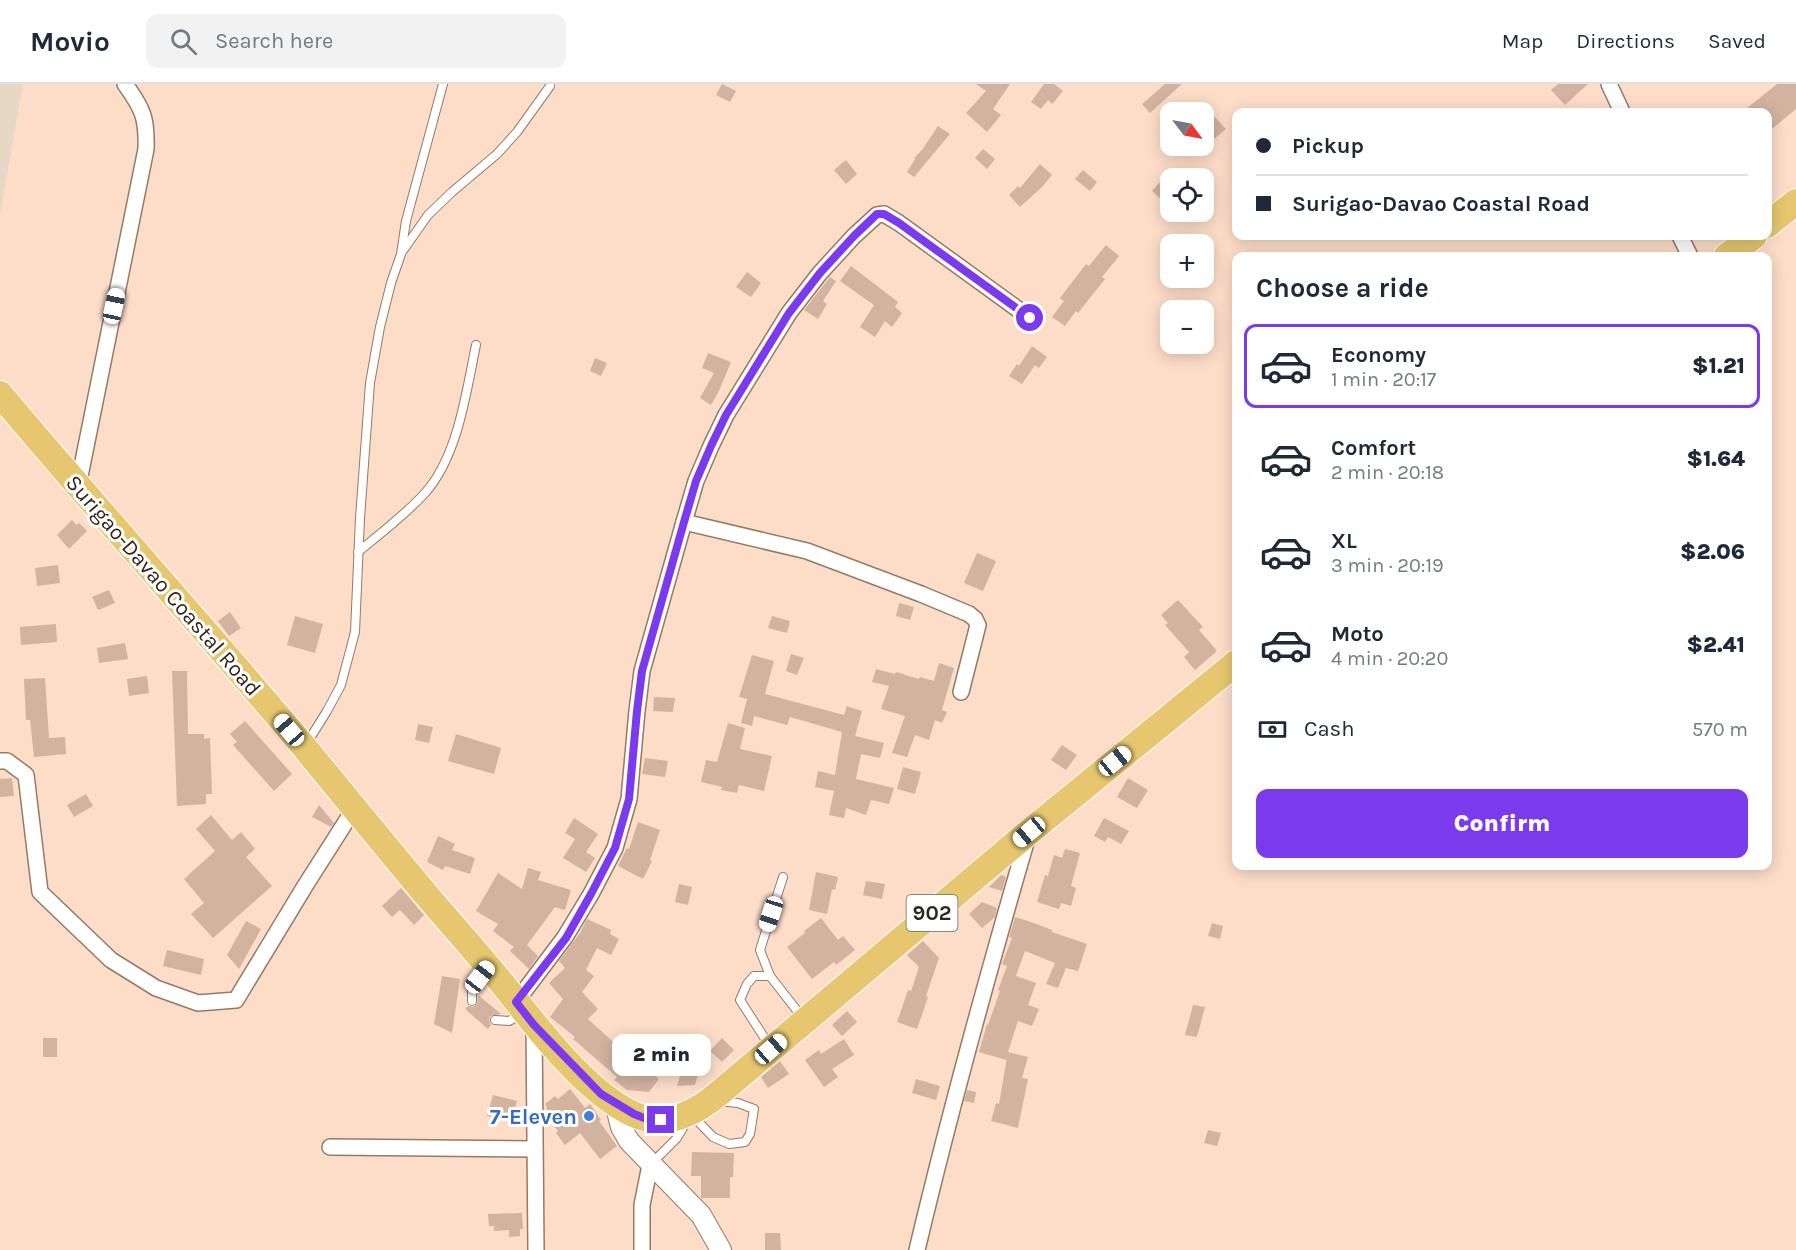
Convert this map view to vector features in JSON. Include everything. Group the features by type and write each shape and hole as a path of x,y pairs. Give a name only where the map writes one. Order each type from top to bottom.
{"highway":[{"path":"1772,221 1796,202"},
{"path":"1732,252 1749,240"},
{"name":"Surigao-Davao Coastal Road","path":"0,394 304,747 525,1013 590,1084 615,1103 644,1118 680,1118 701,1107"},
{"name":"902","path":"701,1107 1029,832 1232,666"}],"street":[{"path":"78,486 146,149 147,126 143,114 125,84"},
{"path":"1609,84 1620,108"},
{"path":"536,1250 535,1149 525,1013 615,848 629,799 642,671 696,481 726,415 789,313 820,273 877,214 884,214 899,223 1030,318"},
{"path":"684,522 807,551 921,594 969,615 978,625 961,692"},
{"path":"0,761 7,761 26,775 40,892 111,960 156,988 198,1003 236,1000 354,809"},
{"path":"917,1250 948,1119 1029,832"},
{"path":"615,1103 621,1127 629,1141 701,1215 721,1250"},
{"path":"330,1148 535,1149"},
{"path":"642,1250 642,1205 650,1165"}],"lane":[{"path":"304,747 341,685 355,632 364,452 370,383 380,327 401,254 406,221 443,84"},
{"path":"401,254 428,214 496,154 517,132 550,86"},
{"path":"358,552 425,493 440,472 452,445 476,345"},
{"path":"783,877 760,950 770,976 804,1021"},
{"path":"472,1001 472,987 488,967"},
{"path":"770,976 754,976 747,984 740,1000 771,1049"},
{"path":"495,1020 509,1021 525,1013"},
{"path":"650,1165 677,1138 701,1107 738,1103 754,1109 750,1134 745,1142 729,1144 713,1137 701,1107"}],"shaded area":[{"path":"0,84 23,84 0,215"}],"building":[{"path":"722,84 736,91 730,102 716,95"},
{"path":"976,84 1010,84 993,109 1001,115 987,132 966,113 986,91"},
{"path":"1044,84 1054,84 1063,91 1052,104 1048,100 1041,109 1031,102"},
{"path":"1165,84 1182,84 1150,113 1142,104"},
{"path":"1558,84 1588,84 1565,105 1551,90"},
{"path":"1777,84 1796,84 1796,109 1772,129 1772,108 1747,108"},
{"path":"1214,116 1226,129 1214,139"},
{"path":"938,126 950,134 914,177 907,172 914,158"},
{"path":"983,149 995,159 987,169 975,158"},
{"path":"846,160 857,174 846,184 834,170"},
{"path":"1040,164 1052,175 1020,207 1009,195 1018,186 1020,188"},
{"path":"1083,170 1097,182 1090,191 1075,179"},
{"path":"1160,182 1160,198 1152,191"},
{"path":"1106,245 1119,256 1102,277 1105,279 1065,326 1052,317 1064,301 1060,298 1086,264 1089,266"},
{"path":"851,266 898,302 895,307 902,313 892,327 885,321 875,337 860,327 874,305 840,281"},
{"path":"747,272 761,283 751,297 736,287"},
{"path":"830,277 836,281 823,301 827,304 818,319 804,310"},
{"path":"1032,346 1047,357 1039,368 1035,365 1022,384 1009,376 1017,364 1019,366"},
{"path":"708,353 731,362 711,405 700,398 714,373 702,368"},
{"path":"595,358 607,363 601,376 590,371"},
{"path":"72,520 87,531 69,549 57,535"},
{"path":"977,553 996,561 983,591 964,583"},
{"path":"58,565 60,583 37,586 35,568"},
{"path":"109,590 115,603 98,610 92,597"},
{"path":"1178,600 1203,627 1199,630 1217,651 1195,670 1184,657 1189,652 1165,625 1168,623 1161,615"},
{"path":"899,603 914,607 910,620 896,616"},
{"path":"230,612 241,628 229,636 218,621"},
{"path":"295,616 323,624 315,653 287,645"},
{"path":"772,616 790,621 787,633 768,628"},
{"path":"56,624 57,642 21,645 20,627"},
{"path":"125,643 128,659 99,663 97,648"},
{"path":"791,654 804,658 797,675 786,671"},
{"path":"752,655 774,661 765,694 844,715 847,706 862,711 855,736 884,743 880,758 861,754 856,779 894,788 889,804 871,800 866,815 846,808 844,818 829,815 834,791 815,787 818,771 835,775 842,732 790,717 787,725 754,716 752,726 741,723 747,699 739,697"},
{"path":"939,663 954,668 942,710 947,712 942,723 935,720 929,740 915,735 907,757 892,753 905,716 881,709 889,686 872,682 876,669 934,681"},
{"path":"172,671 187,671 188,734 204,734 204,739 210,738 212,794 206,794 206,804 177,806"},
{"path":"147,676 149,693 129,696 127,679"},
{"path":"45,678 49,738 65,737 66,754 34,757 30,720 26,720 24,679"},
{"path":"654,697 675,698 673,712 653,711"},
{"path":"245,721 292,774 274,791 233,745 237,742 230,734"},
{"path":"728,723 745,728 740,749 772,756 764,791 739,785 737,793 721,790 722,787 701,782 706,760 717,762"},
{"path":"418,724 433,727 429,743 415,740"},
{"path":"456,734 501,748 494,774 448,761"},
{"path":"1062,745 1077,755 1066,770 1051,760"},
{"path":"645,758 668,761 665,777 642,774"},
{"path":"903,767 921,772 915,794 897,789"},
{"path":"12,778 14,796 0,797 0,779"},
{"path":"1128,778 1148,790 1137,808 1117,797"},
{"path":"86,794 93,806 74,817 67,805"},
{"path":"319,805 334,823 331,827 312,817"},
{"path":"211,815 232,840 241,832 255,849 246,857 272,886 213,938 191,914 204,903 184,879 215,851 196,829"},
{"path":"574,818 598,834 586,852 595,858 586,872 563,858 575,839 565,833"},
{"path":"1104,818 1129,831 1121,844 1108,837 1105,842 1094,836"},
{"path":"638,822 660,830 650,860 652,861 643,879 618,866 627,848 629,849"},
{"path":"438,836 455,844 452,850 475,858 470,874 445,866 443,870 427,862"},
{"path":"1065,849 1080,853 1071,886 1076,888 1071,906 1061,903 1059,909 1037,902 1054,855 1062,858"},
{"path":"528,868 541,872 538,880 571,890 565,910 555,907 527,945 538,956 529,969 510,951 514,947 493,931 498,924 476,911 498,873 522,889"},
{"path":"816,872 838,877 835,890 832,889 827,914 809,910"},
{"path":"1001,875 1006,877 1002,891 989,887"},
{"path":"866,881 885,884 882,899 863,895"},
{"path":"679,884 692,887 688,905 675,902"},
{"path":"401,888 424,915 414,925 400,910 392,917 382,906"},
{"path":"982,902 997,908 995,917 982,928 969,914"},
{"path":"1015,917 1087,944 1078,971 1066,968 1058,988 1046,984 1055,963 1025,951 1016,976 1036,983 1028,1005 1039,1009 1032,1026 1018,1021 1008,1052 1028,1057 1022,1078 1028,1079 1018,1128 991,1121 996,1103 999,1104 1007,1057 1006,1060 979,1052 1007,966 1002,964 1012,938 1009,937"},
{"path":"821,918 838,940 843,936 855,950 836,965 834,962 812,979 787,947"},
{"path":"587,919 611,930 610,934 619,939 611,955 597,948 586,970 594,976 582,992 598,1009 588,1019 632,1059 633,1057 659,1079 649,1092 627,1090 614,1080 617,1077 573,1039 575,1037 550,1017 563,999 549,983 565,968 559,961 580,933"},
{"path":"246,921 261,929 239,969 227,955"},
{"path":"1212,923 1223,926 1220,939 1208,936"},
{"path":"923,941 939,958 917,1029 897,1022 919,967 907,955"},
{"path":"167,950 204,959 201,975 163,966"},
{"path":"442,976 460,979 452,1033 434,1024"},
{"path":"478,995 501,1014 490,1016 491,1025 488,1029 465,1009 477,1004"},
{"path":"1193,1005 1205,1007 1197,1037 1185,1035"},
{"path":"847,1011 857,1022 842,1036 832,1025"},
{"path":"43,1038 57,1038 57,1057 43,1057"},
{"path":"722,1038 734,1050 722,1062 710,1051"},
{"path":"844,1039 854,1055 832,1069 838,1077 824,1087 805,1060 819,1050 821,1054"},
{"path":"780,1061 789,1074 768,1088 761,1077"},
{"path":"684,1063 700,1067 695,1085 677,1086"},
{"path":"916,1079 940,1086 936,1100 912,1093"},
{"path":"570,1089 585,1108 590,1104 617,1146 600,1159 580,1133 565,1145 556,1133 558,1131 546,1116 549,1113 545,1104 555,1096 558,1099"},
{"path":"967,1090 976,1092 974,1103 964,1101"},
{"path":"493,1095 517,1101 511,1122 487,1116"},
{"path":"1208,1130 1221,1133 1217,1146 1204,1143"},
{"path":"692,1152 734,1153 733,1177 730,1177 730,1198 701,1198 701,1176 691,1176"},
{"path":"522,1213 523,1229 520,1229 520,1236 509,1237 509,1230 494,1231 494,1226 489,1226 488,1214"},
{"path":"765,1233 780,1233 781,1250 765,1250"}],"place":[{"name":"7-Eleven","path":"589,1116"}],"route":[{"path":"661,1120 634,1114 601,1094 534,1025 516,1002 566,938 615,848 629,799 642,671 696,481 711,446 726,415 789,313 820,273 877,214 884,214 899,223 1030,318"}]}
